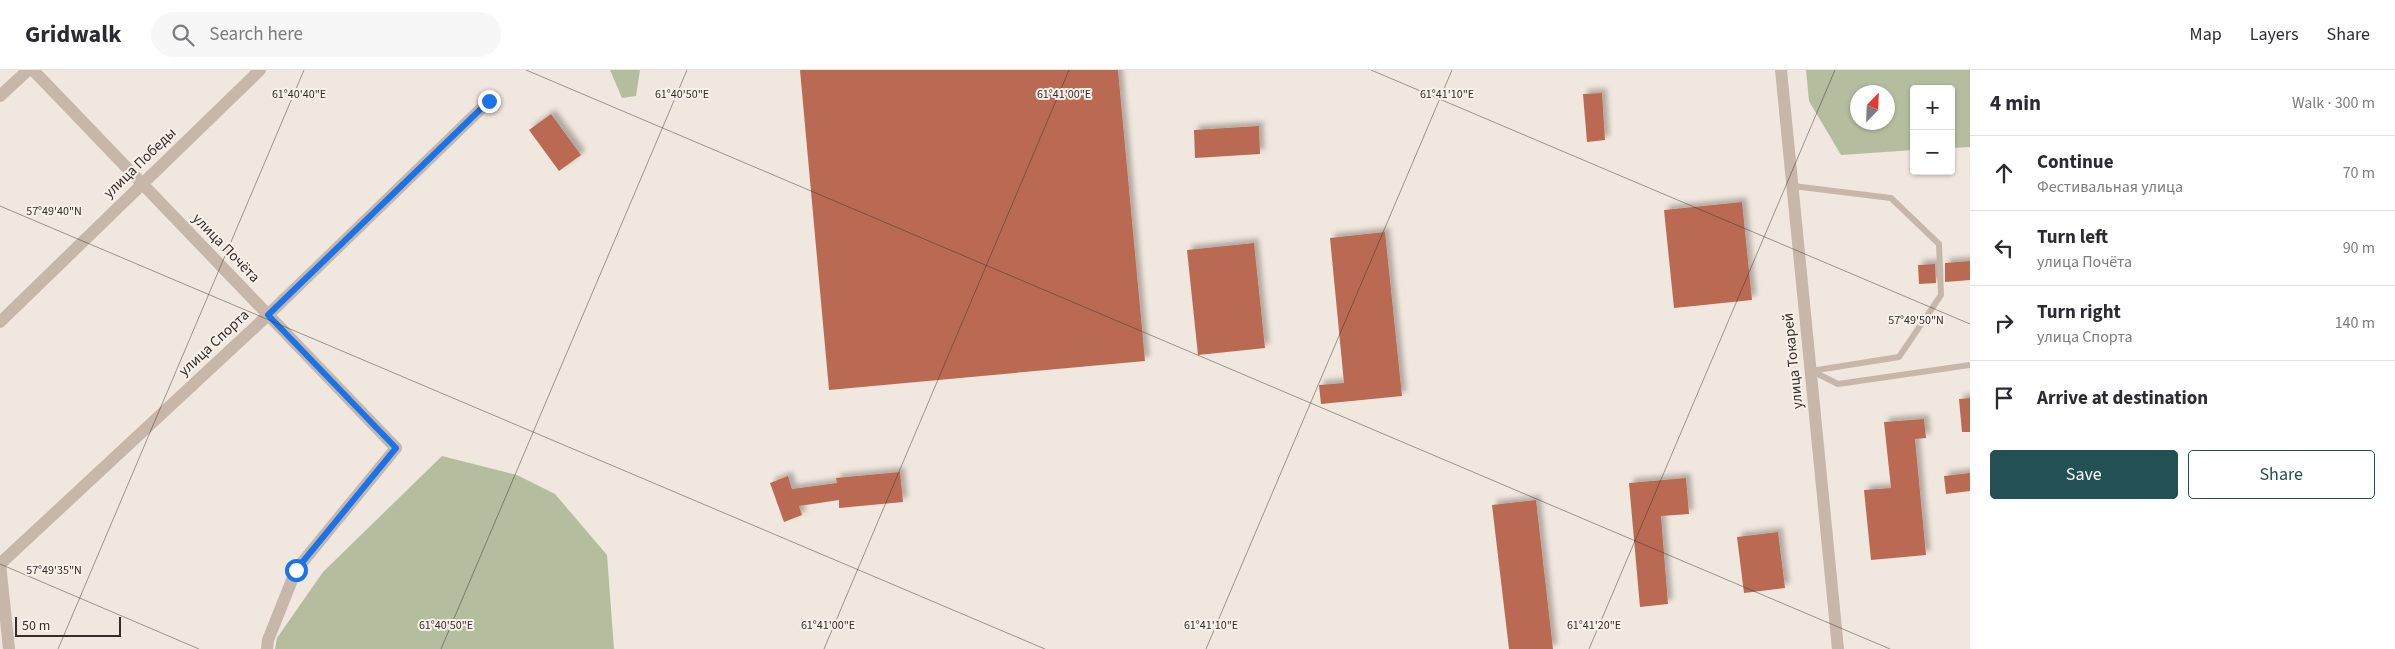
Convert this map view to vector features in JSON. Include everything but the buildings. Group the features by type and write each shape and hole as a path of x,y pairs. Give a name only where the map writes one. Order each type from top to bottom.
{"street":[{"path":"0,96 28,70"},
{"name":"улица Почёта","path":"33,70 396,448 296,570 268,640 267,649"},
{"name":"улица Победы","path":"0,322 260,70"},
{"name":"улица Токарей","path":"1781,70 1838,649"},
{"name":"улица Спорта","path":"0,564 268,315 489,101"},
{"path":"0,564 9,649"}],"lane":[{"path":"1793,186 1890,198 1938,244 1941,294 1899,356 1811,371"},
{"path":"1811,371 1838,384 1970,365"}],"green space":[{"path":"610,70 640,70 636,96 622,98"},
{"path":"1806,70 1970,70 1970,147 1955,148 1955,85 1910,85 1910,150 1841,155 1809,101"},
{"path":"442,456 517,475 555,494 607,555 614,649 275,649 277,638 323,572"}],"route":[{"path":"296,570 396,448 268,315 489,101"}]}
